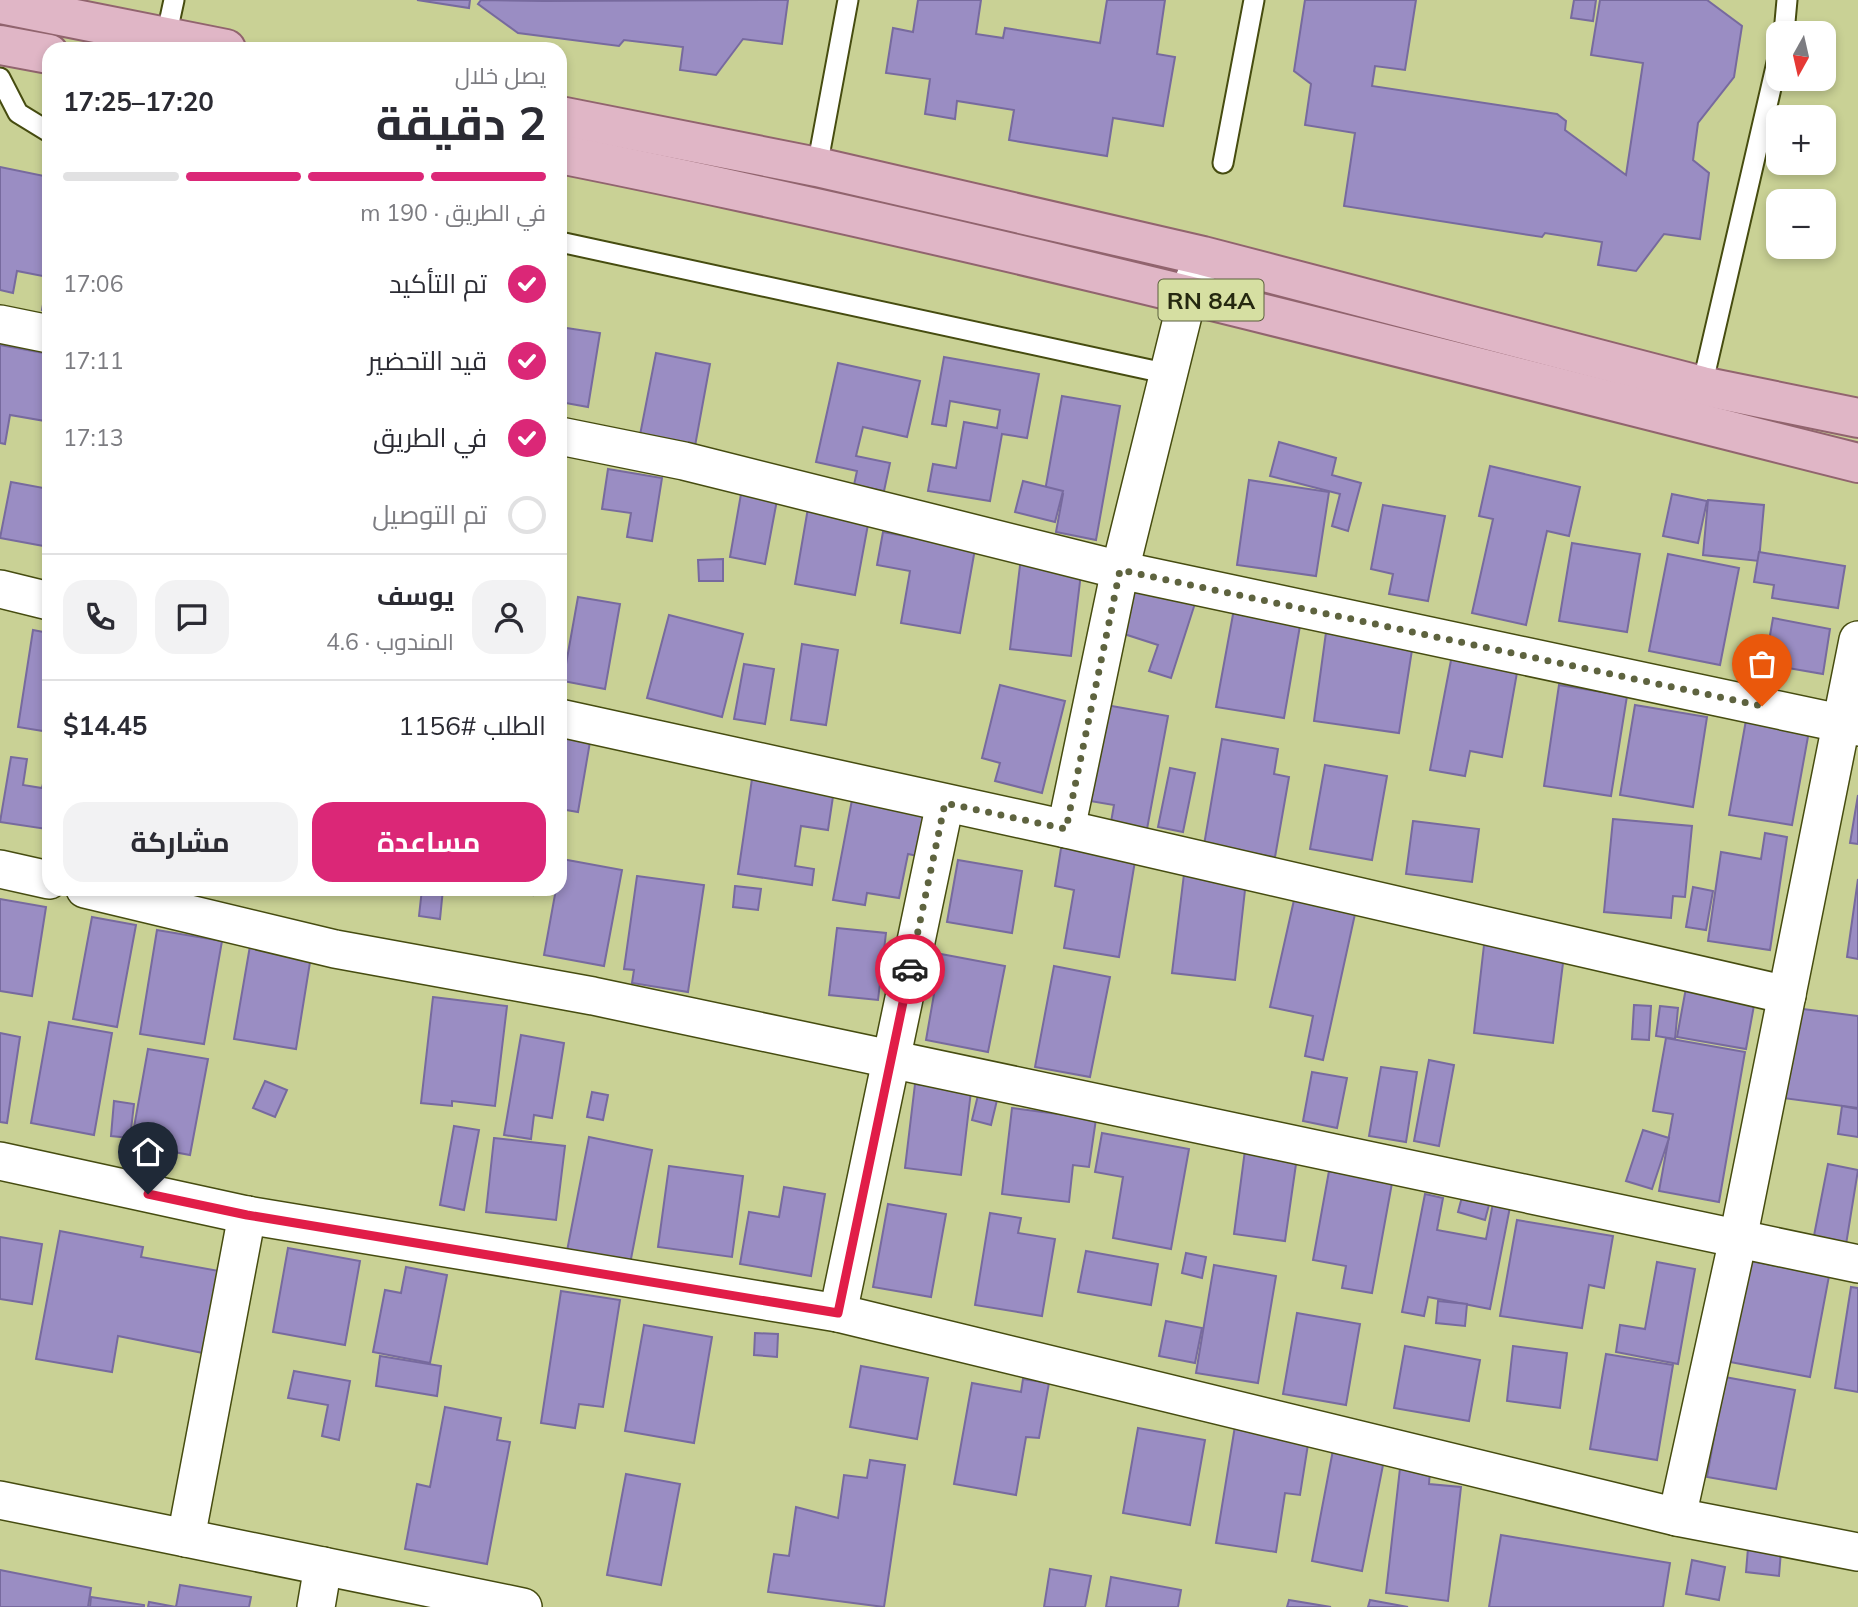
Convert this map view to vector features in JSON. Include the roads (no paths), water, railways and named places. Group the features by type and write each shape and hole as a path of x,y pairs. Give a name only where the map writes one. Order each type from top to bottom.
{"main road":[{"path":"0,4 191,42"},
{"path":"0,45 42,53"},
{"name":"RN 84A","path":"567,117 817,167 1203,256 1702,386 1858,418"},
{"name":"RN 84A","path":"567,154 690,179 1188,295 1858,463"}],"street":[{"path":"1066,829 1120,570 1188,295 1203,256"},
{"path":"0,324 42,333"},
{"path":"567,437 684,461 1120,570 1850,725"},
{"path":"0,589 42,599"},
{"path":"1677,1517 1738,1239 1787,995 1850,725 1858,639"},
{"path":"567,720 1066,829 1787,995"},
{"path":"838,1313 945,803"},
{"path":"0,869 42,878"},
{"path":"114,896 335,949 593,996 1858,1264"},
{"path":"0,1161 247,1215 838,1313 1677,1517 1858,1552"},
{"path":"186,1538 247,1215"},
{"path":"0,1500 523,1607"},
{"path":"316,1607 323,1566"}],"lane":[{"path":"166,37 174,0"},
{"path":"817,167 848,0"},
{"path":"1223,163 1254,0"},
{"path":"1785,21 1787,0"},
{"path":"0,78 18,113 42,128"},
{"path":"1702,386 1770,91"},
{"path":"567,244 1169,374"}]}
